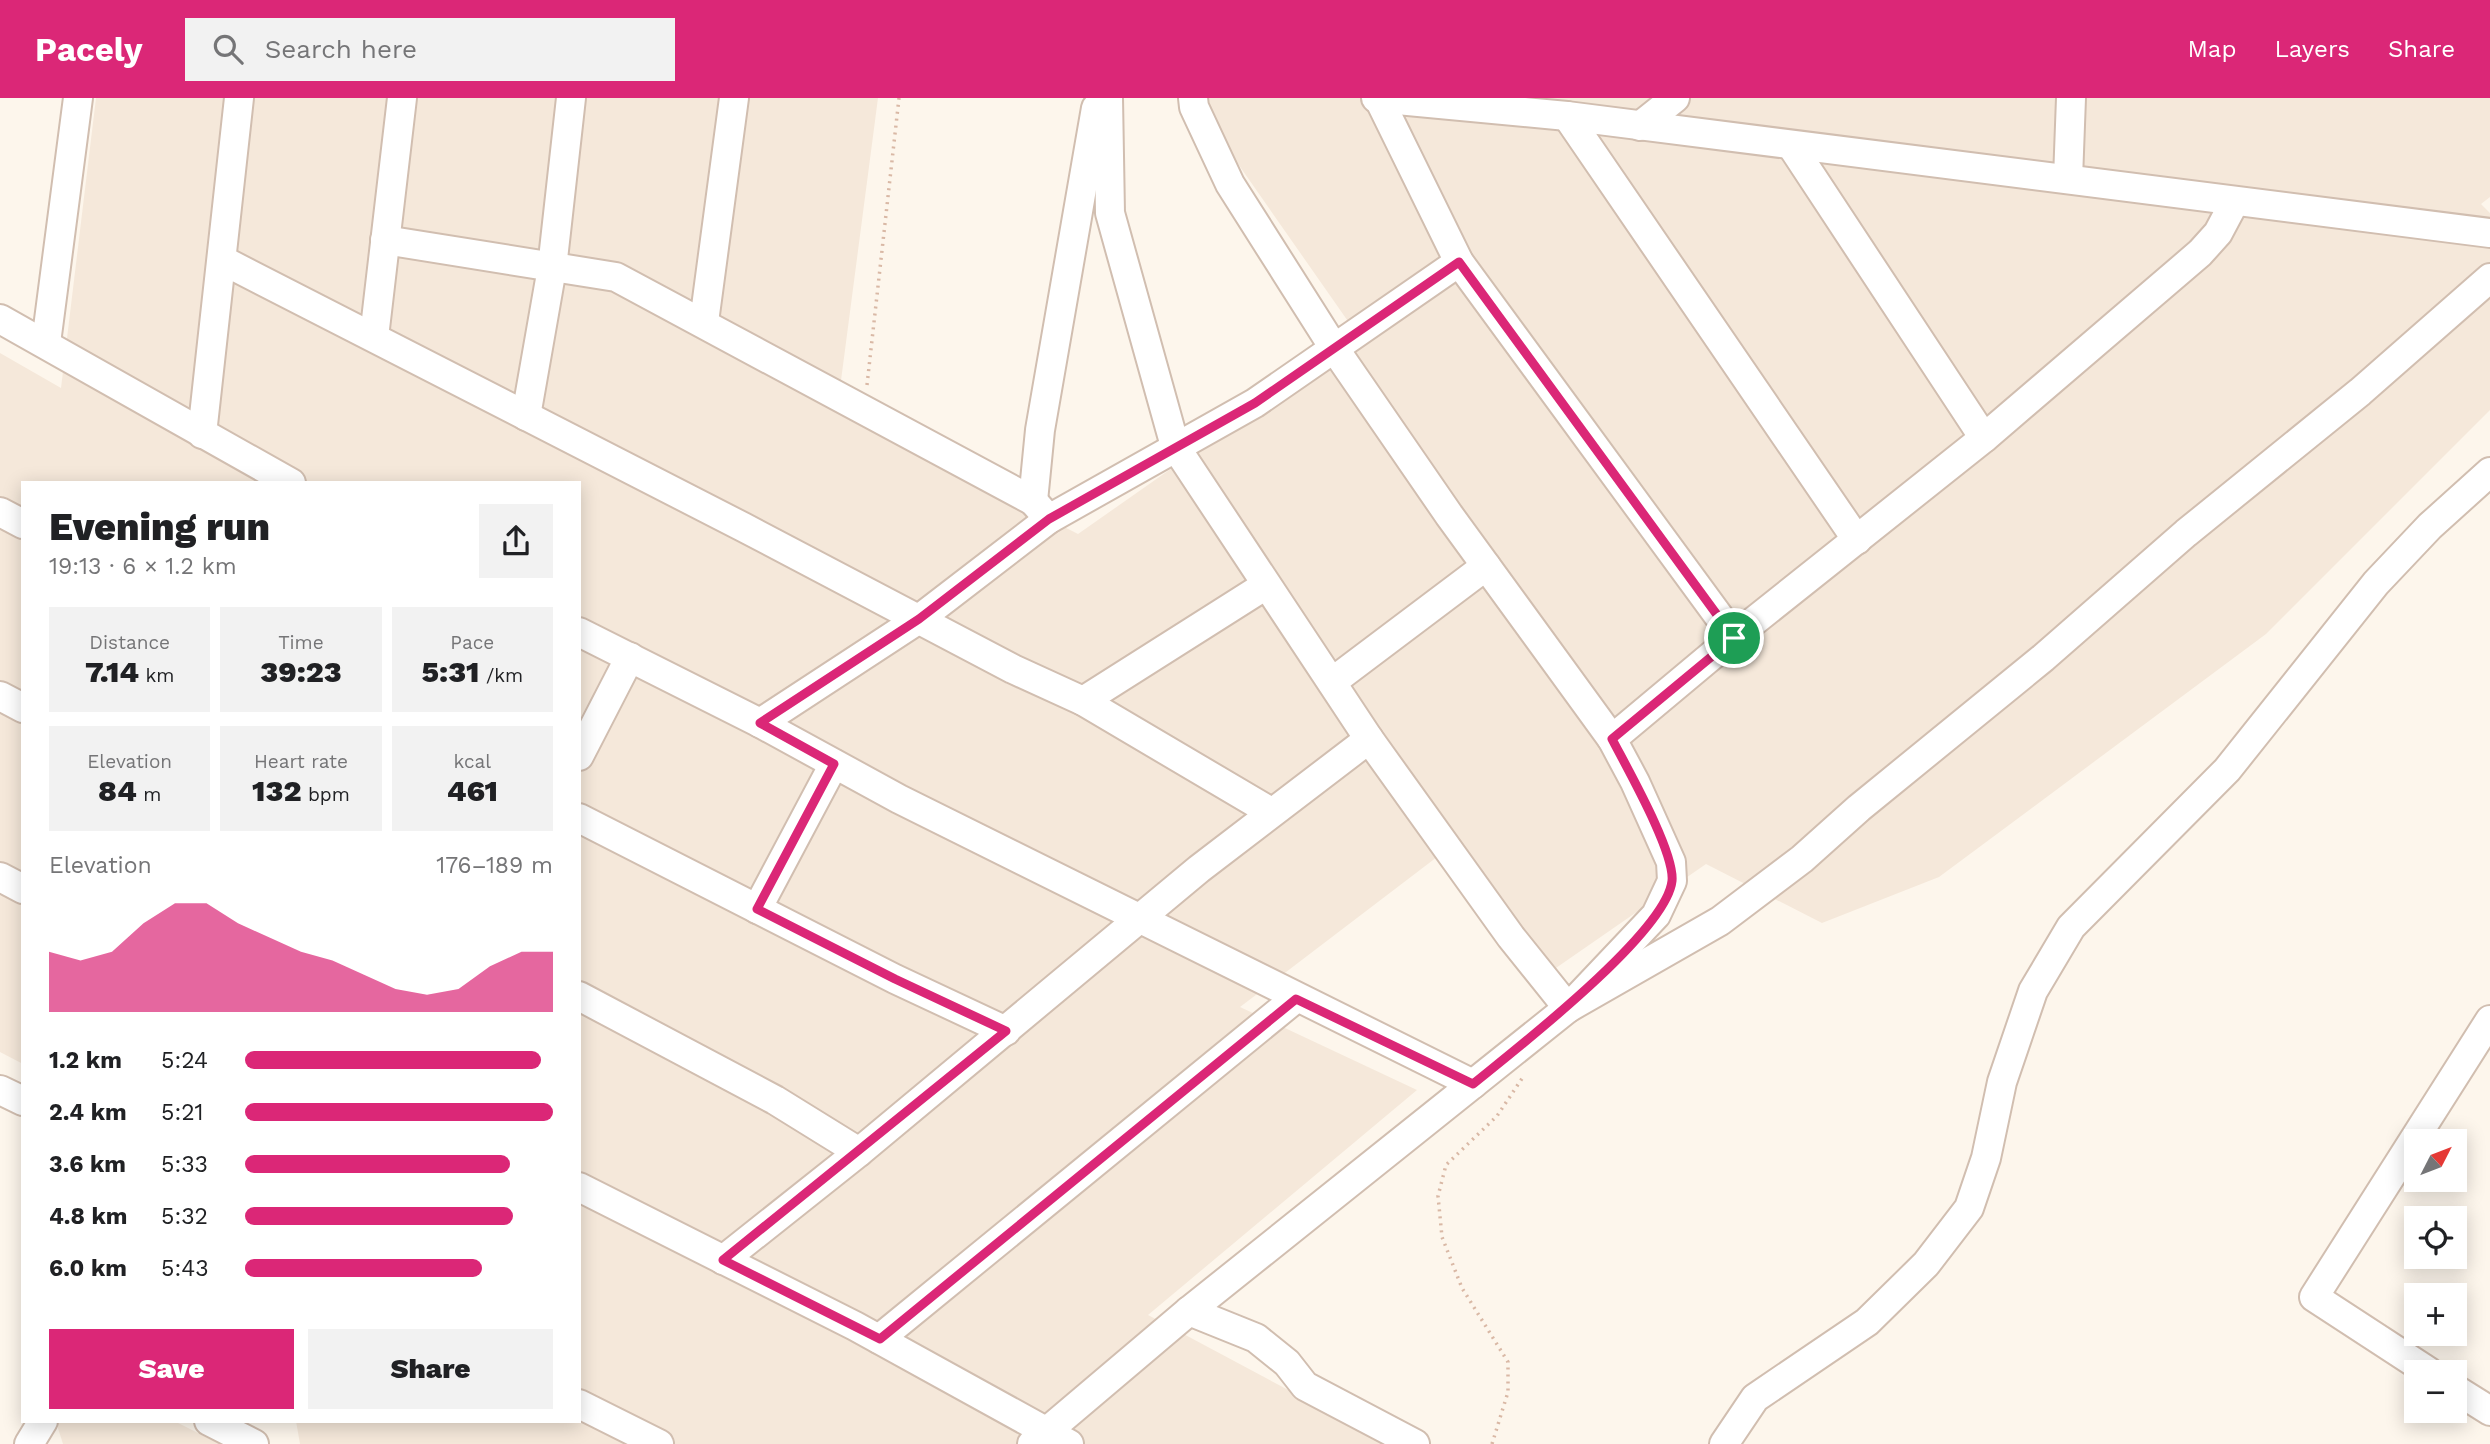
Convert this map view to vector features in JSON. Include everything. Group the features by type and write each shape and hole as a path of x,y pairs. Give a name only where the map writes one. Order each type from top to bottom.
{"street":[{"path":"46,343 78,98"},
{"path":"202,434 239,98"},
{"path":"374,337 402,98"},
{"path":"527,416 552,268 571,98"},
{"path":"704,322 734,98"},
{"path":"1041,510 1042,416 1098,98"},
{"path":"1108,98 1110,213 1175,446 1233,529 1266,585 1369,739 1496,916 1568,1008"},
{"path":"581,1188 880,1339 1049,1440 1189,1311 1568,1008 1656,915 1672,881 1671,863 1635,782 1612,739 1486,566 1334,348 1230,184 1194,107 1193,98"},
{"path":"1377,98 1567,116 2490,233"},
{"path":"1377,98 1459,262 1734,638"},
{"path":"1640,126 1675,98"},
{"path":"2068,178 2071,98"},
{"path":"1567,116 1857,540"},
{"path":"1791,145 1984,438"},
{"path":"1612,739 1984,438 2200,253 2218,233 2235,201"},
{"path":"385,240 616,276 864,410 1041,510"},
{"path":"222,260 1013,669 1083,701 1271,812"},
{"path":"760,723 919,619 1041,510 1175,446 1255,403 1459,262"},
{"path":"1568,1008 1720,921 1802,859 1859,808 2043,658 2186,533 2360,392 2490,278"},
{"path":"0,319 287,481"},
{"path":"1724,1444 1755,1398 1867,1322 1926,1264 1969,1208 1986,1158 2003,1082 2033,991 2071,927 2227,770 2376,583 2430,526 2490,472"},
{"path":"0,512 21,523"},
{"path":"1332,682 1486,566"},
{"path":"1083,701 1266,585"},
{"path":"581,633 1137,919 1473,1084"},
{"path":"581,752 629,657"},
{"path":"0,696 21,707"},
{"path":"723,1260 1006,1031 1137,919 1271,812 1369,739"},
{"path":"757,909 834,764"},
{"path":"581,818 895,979 1006,1031"},
{"path":"0,877 21,888"},
{"path":"581,997 763,1094 859,1152"},
{"path":"880,1339 1296,999"},
{"path":"2411,1360 2314,1297 2490,1020"},
{"path":"1189,1311 1256,1338 1287,1363 1306,1386 1415,1444"},
{"path":"2467,1397 2490,1411"},
{"path":"581,1405 659,1444"},
{"path":"29,1444 42,1423"},
{"path":"213,1423 254,1444"}],"path":[{"path":"864,410 899,98"},
{"path":"1492,1444 1508,1392 1508,1362 1462,1288 1441,1237 1438,1196 1446,1165 1497,1116 1525,1073"}],"shaded area":[{"path":"96,98 878,98 837,411 1078,534 1359,337 1192,98 2490,98 2490,197 2481,204 2490,213 2490,410 2266,634 1939,877 1822,923 1706,864 1553,970 1458,841 1240,1007 1417,1090 1148,1315 1389,1444 300,1444 296,1423 581,1423 581,481 21,481 21,1063 0,1052 0,353 61,388"},
{"path":"178,1423 220,1444 63,1444 57,1425"}],"route":[{"path":"1459,262 1734,638 1612,739 1635,782 1671,863 1672,881 1666,898 1656,915 1568,1008 1473,1084 1296,999 880,1339 723,1260 1006,1031 895,979 757,909 834,764 760,723 919,619 1049,519 1255,403 1459,262"}]}
